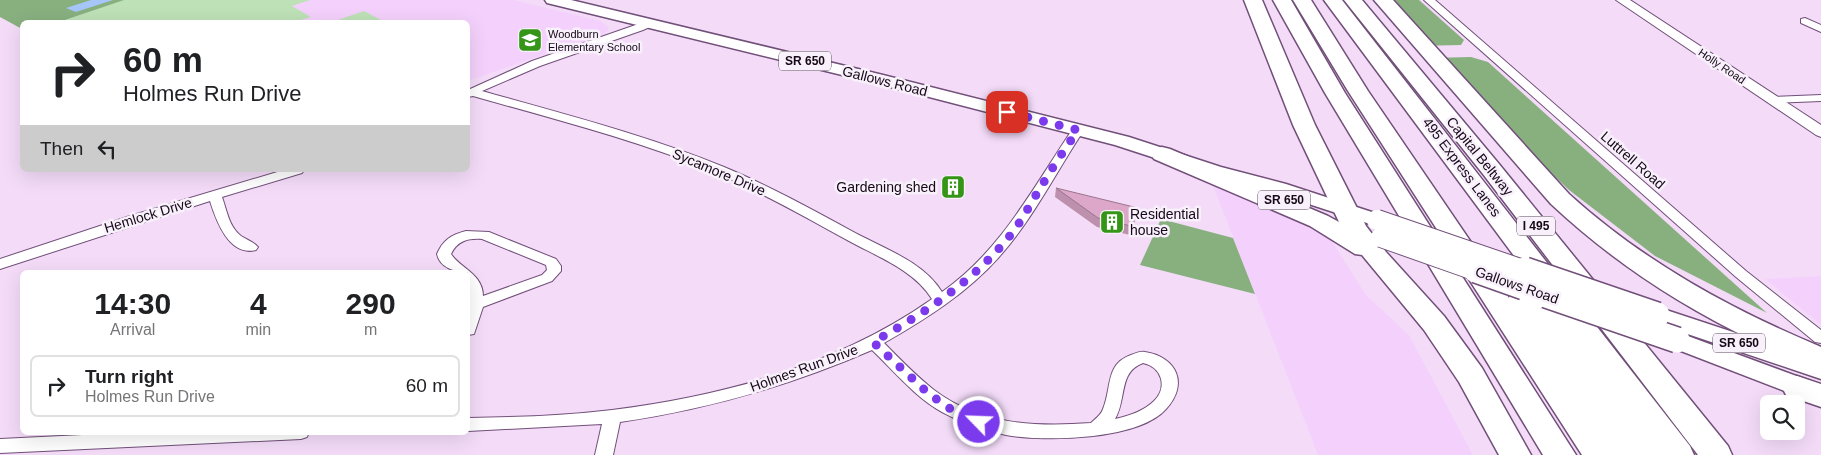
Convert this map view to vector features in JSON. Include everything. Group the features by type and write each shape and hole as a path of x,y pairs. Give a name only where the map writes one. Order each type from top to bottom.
{"highway":[{"path":"1252,0 1304,125 1367,230 1471,376 1515,455"},
{"path":"1282,0 1540,455"},
{"path":"1302,0 1358,92 1599,455"},
{"name":"495 Express Lanes","path":"1333,0 1420,112 1678,455"},
{"name":"Capital Beltway","path":"1353,0 1491,169 1716,455"},
{"path":"1383,0 1560,199 1583,221 1653,273 1713,308 1780,342 1821,359"},
{"path":"1335,93 1560,455"},
{"path":"1162,154 1319,221 1351,239 1367,230"},
{"path":"1537,296 1629,455"},
{"path":"1537,296 1649,455"}],"main road":[{"name":"Gallows Road","path":"552,0 1078,130 1162,154 1214,171 1537,296 1677,340 1815,387"},
{"name":"Gallows Road","path":"1537,296 1657,315 1815,387"}],"street":[{"name":"Luttrell Road","path":"1429,0 1741,274 1821,338"},
{"name":"Holly Road","path":"1622,0 1821,132"},
{"path":"1805,21 1821,30"},
{"path":"470,94 561,54 618,38 650,23"},
{"name":"Sycamore Drive","path":"470,94 641,141 701,162 788,202 916,272 931,285 940,301"},
{"path":"1773,100 1821,98"},
{"name":"Holmes Run Drive","path":"470,425 612,417 681,405 755,387 802,372 873,342 940,301 968,279 1009,237 1078,130"},
{"name":"Hemlock Drive","path":"0,264 126,221 291,172"},
{"path":"215,195 227,231 234,239 251,247"},
{"path":"461,270 445,258 444,254 452,242 475,234 484,234 551,262 554,266 554,270 547,278 476,304"},
{"path":"470,281 476,292 476,304 470,324"},
{"path":"873,342 929,394 952,410 979,422 1003,429 1033,433 1095,429 1140,419 1154,411 1164,401 1170,380 1167,368 1161,362 1152,358 1142,357 1126,364 1121,370 1115,385 1111,410 1095,429"},
{"path":"604,455 612,417"},
{"path":"0,446 236,435"}],"shaded area":[{"name":"Woodburn Elementary School","path":"124,0 514,0 601,21 609,27 607,32 598,38 470,80 470,20 66,20"},
{"path":"1212,183 1323,227 1366,295 1409,335 1473,455 1318,455"},
{"path":"1821,276 1821,325 1765,279"}],"green space":[{"path":"0,0 124,0 65,20 20,20 20,28 0,17"},
{"path":"123,0 310,0 292,6 311,17 301,20 64,20"},
{"path":"1374,0 1419,0 1464,40 1461,45 1418,46"},
{"path":"364,11 381,20 338,20"},
{"path":"1471,57 1488,62 1767,313 1655,256 1569,190 1430,58"},
{"path":"1161,219 1233,238 1255,294 1140,265"}],"water":[{"path":"91,0 113,0 76,12 66,8"}],"building":[{"path":"1056,188 1138,208 1131,226 1098,218"}],"place":[{"name":"Woodburn Elementary School","path":"530,40"},
{"name":"Gardening shed","path":"953,187"},
{"name":"Residential house","path":"1112,222"}],"route":[{"path":"979,422 952,410 929,394 873,342 940,301 968,279 992,256 1021,220 1078,130 1007,112"}]}
